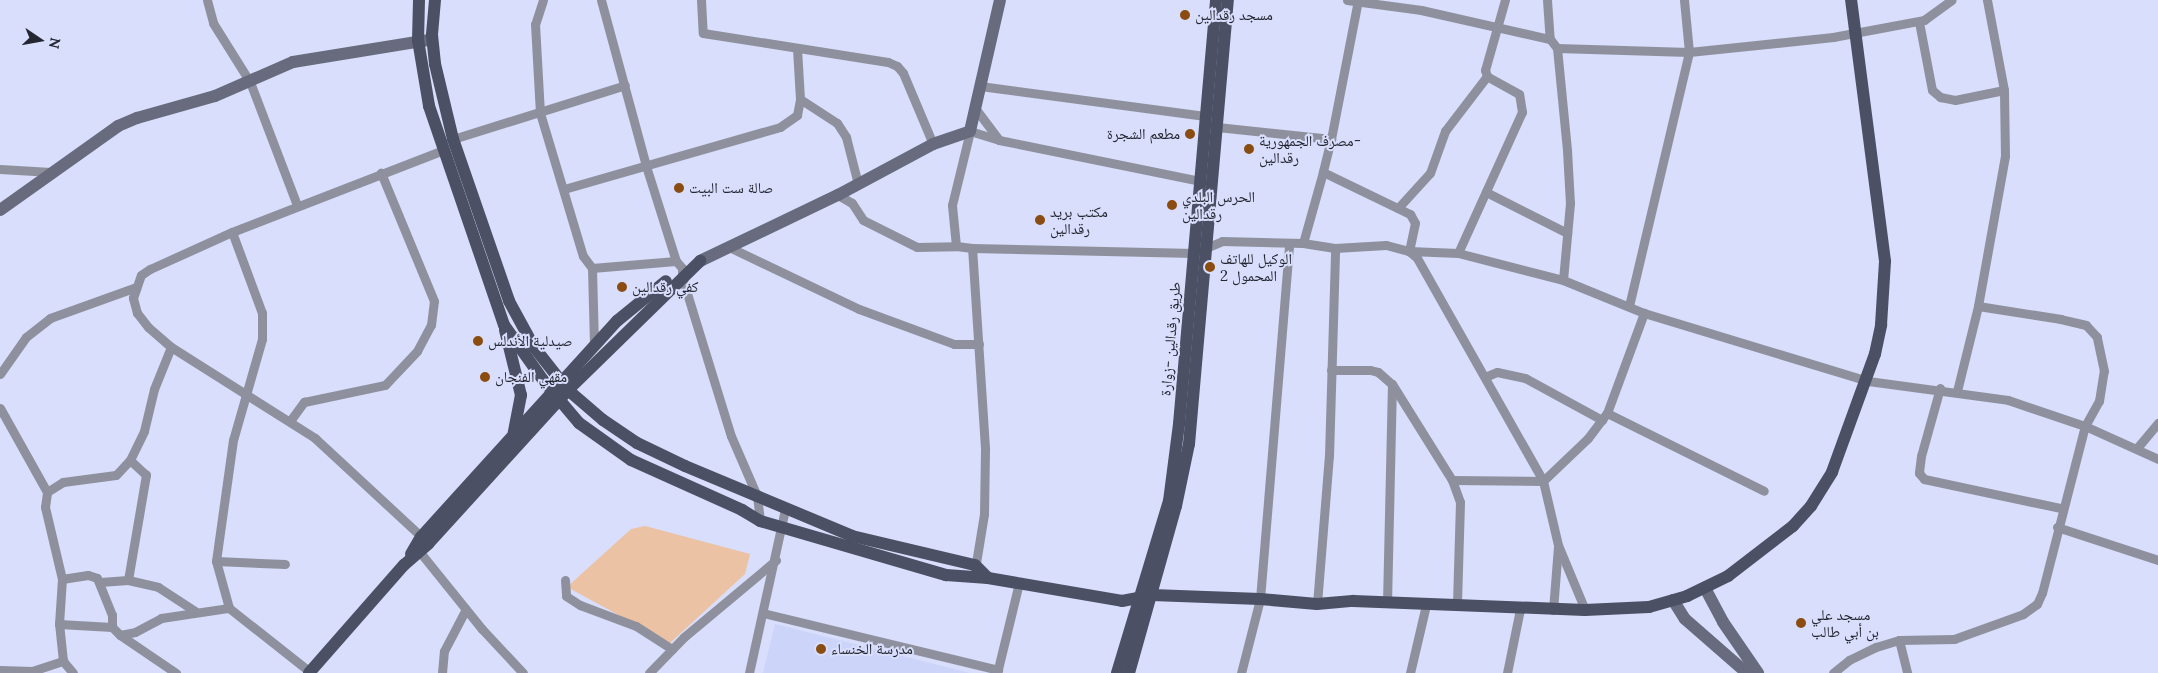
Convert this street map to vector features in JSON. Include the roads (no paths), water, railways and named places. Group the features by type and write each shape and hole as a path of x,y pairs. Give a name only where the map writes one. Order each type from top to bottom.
{"main road":[{"path":"419,0 418,40 428,106 504,325 521,395 514,436"},
{"path":"435,0 432,40 438,83 453,139 510,301 534,347 565,386 597,416 636,443 785,509 852,536 975,571 988,578 1122,601 1152,596 1260,598 1316,604 1387,603 1553,610 1629,610 1672,600 1705,588 1750,561 1793,526 1811,506 1832,472 1868,381 1881,325 1885,260 1851,0"},
{"name":"طريق رقدالين -زوارة","path":"1117,673 1169,501 1179,424 1216,0"},
{"name":"طريق رقدالين -زوارة","path":"1129,673 1152,596 1189,444 1228,0"},
{"path":"565,386 580,362 617,322 680,269 700,261"},
{"path":"423,544 514,436 680,269"},
{"path":"504,325 555,396 590,432 631,460 742,510 760,521 838,546 946,575 975,571"},
{"path":"548,365 563,368 580,362"},
{"path":"309,673 555,396"}],"street":[{"path":"207,0 213,23 250,82 297,205"},
{"path":"542,0 535,24 540,113 583,256 592,268 594,347"},
{"path":"601,0 646,166 680,269 731,436 757,496 760,521"},
{"path":"701,0 703,33 888,62 897,66 903,73 933,144"},
{"path":"956,246 952,205 1000,0"},
{"path":"1347,0 1421,10 1495,25 1550,39"},
{"path":"1421,10 1423,0"},
{"path":"1458,253 1522,112 1519,94 1488,76 1485,70 1495,25 1504,0"},
{"path":"1547,0 1550,39 1557,48 1567,150 1567,233 1563,280"},
{"path":"1629,306 1689,52 1684,0"},
{"path":"1557,48 1689,52 1855,34 1919,22 1934,15 1952,0"},
{"path":"1957,391 1978,306 2004,173 2004,90 1987,0"},
{"path":"1303,243 1331,139 1358,1"},
{"path":"1919,22 1932,90 1940,97 1955,100 2004,90"},
{"path":"0,210 50,172 124,124 250,82 293,62 418,40 432,40"},
{"path":"564,189 780,127 797,115 800,99 797,48"},
{"path":"1398,208 1430,173 1437,162 1445,131 1488,76"},
{"path":"453,139 625,85"},
{"path":"980,86 1205,116"},
{"path":"800,99 837,123 846,138 858,184"},
{"path":"975,108 999,140"},
{"path":"1217,127 1331,139"},
{"path":"700,261 838,195 933,144 970,131 999,140 1201,181"},
{"path":"443,150 297,205 150,269 141,275 133,298 138,313 148,327 171,347 315,438 423,544 466,609 523,673"},
{"path":"0,169 50,172"},
{"path":"1323,172 1410,214 1415,223 1409,251"},
{"path":"290,421 304,402 385,385 417,351 431,325 434,301 382,173"},
{"path":"1486,192 1567,233"},
{"path":"838,195 852,203 863,220 917,247 956,246 972,248 1194,253 1205,246 1238,241 1303,243 1335,248 1386,245 1409,251 1458,253 1563,280 1644,312 1868,381 1940,388 2008,400 2085,426 2138,448 2158,459"},
{"path":"232,232 262,313 262,339 248,396 233,440 216,561 229,608 309,673"},
{"path":"1241,673 1260,598 1289,244"},
{"path":"728,247 859,309 954,344 979,344"},
{"path":"972,248 985,448 984,514 975,571"},
{"path":"1316,604 1324,547 1335,248"},
{"path":"1409,251 1417,258 1543,481 1558,545 1585,610"},
{"path":"592,268 680,269"},
{"path":"0,374 26,337 50,318 136,287"},
{"path":"1833,673 1855,657 1898,640 1954,639 2024,614 2037,604 2061,508 2085,426 2098,401 2104,371 2097,337 2086,325 2061,319 1978,306"},
{"path":"1452,480 1543,481 1604,417 1644,312"},
{"path":"47,492 56,484 116,475 130,460 144,431 154,389 171,347"},
{"path":"1331,370 1370,370 1378,372 1392,384 1452,480 1460,502 1457,606"},
{"path":"1485,377 1497,372 1525,378 1764,491"},
{"path":"1387,603 1392,384"},
{"path":"1940,388 1921,456 1919,473 1924,479 2061,508"},
{"path":"0,408 47,492 45,507 62,579 59,624 63,661 73,673"},
{"path":"2138,448 2158,423"},
{"path":"128,580 146,475 130,460"},
{"path":"749,673 776,560 780,526 785,509"},
{"path":"2057,527 2158,560"},
{"path":"1553,610 1558,545"},
{"path":"649,673 672,648 776,560"},
{"path":"216,561 285,564"},
{"path":"62,579 88,575 100,582 128,580 158,587 194,611"},
{"path":"565,580 566,596 580,605 636,626 672,648"},
{"path":"100,582 112,615 112,627 120,636 176,673"},
{"path":"763,613 997,672 1019,583"},
{"path":"1705,588 1723,622 1758,673"},
{"path":"1672,600 1692,626 1747,673"},
{"path":"1410,673 1426,605"},
{"path":"120,636 135,632 161,618 194,611 229,608"},
{"path":"442,673 444,651 466,609"},
{"path":"1507,673 1520,609"},
{"path":"59,624 112,627"},
{"path":"1898,640 1906,673"},
{"path":"0,670 32,671 63,661"}],"place":[{"name":"مسجد رقدالين","path":"1185,15"},
{"name":"مطعم الشجرة","path":"1190,134"},
{"name":"مصرف الجمهورية- رقدالين","path":"1249,149"},
{"name":"صالة ست البيت","path":"679,188"},
{"name":"الحرس البلدي رقدالين","path":"1172,205"},
{"name":"مكتب بريد رقدالين","path":"1040,220"},
{"name":"الوكيل للهاتف المحمول 2","path":"1210,267"},
{"name":"كفي رقدالين","path":"622,287"},
{"name":"صيدلية الأندلس","path":"478,341"},
{"name":"مقهي الفنجان","path":"485,377"},
{"name":"مسجد علي بن أبي طالب","path":"1801,623"},
{"name":"مدرسة الخنساء","path":"821,649"}]}
